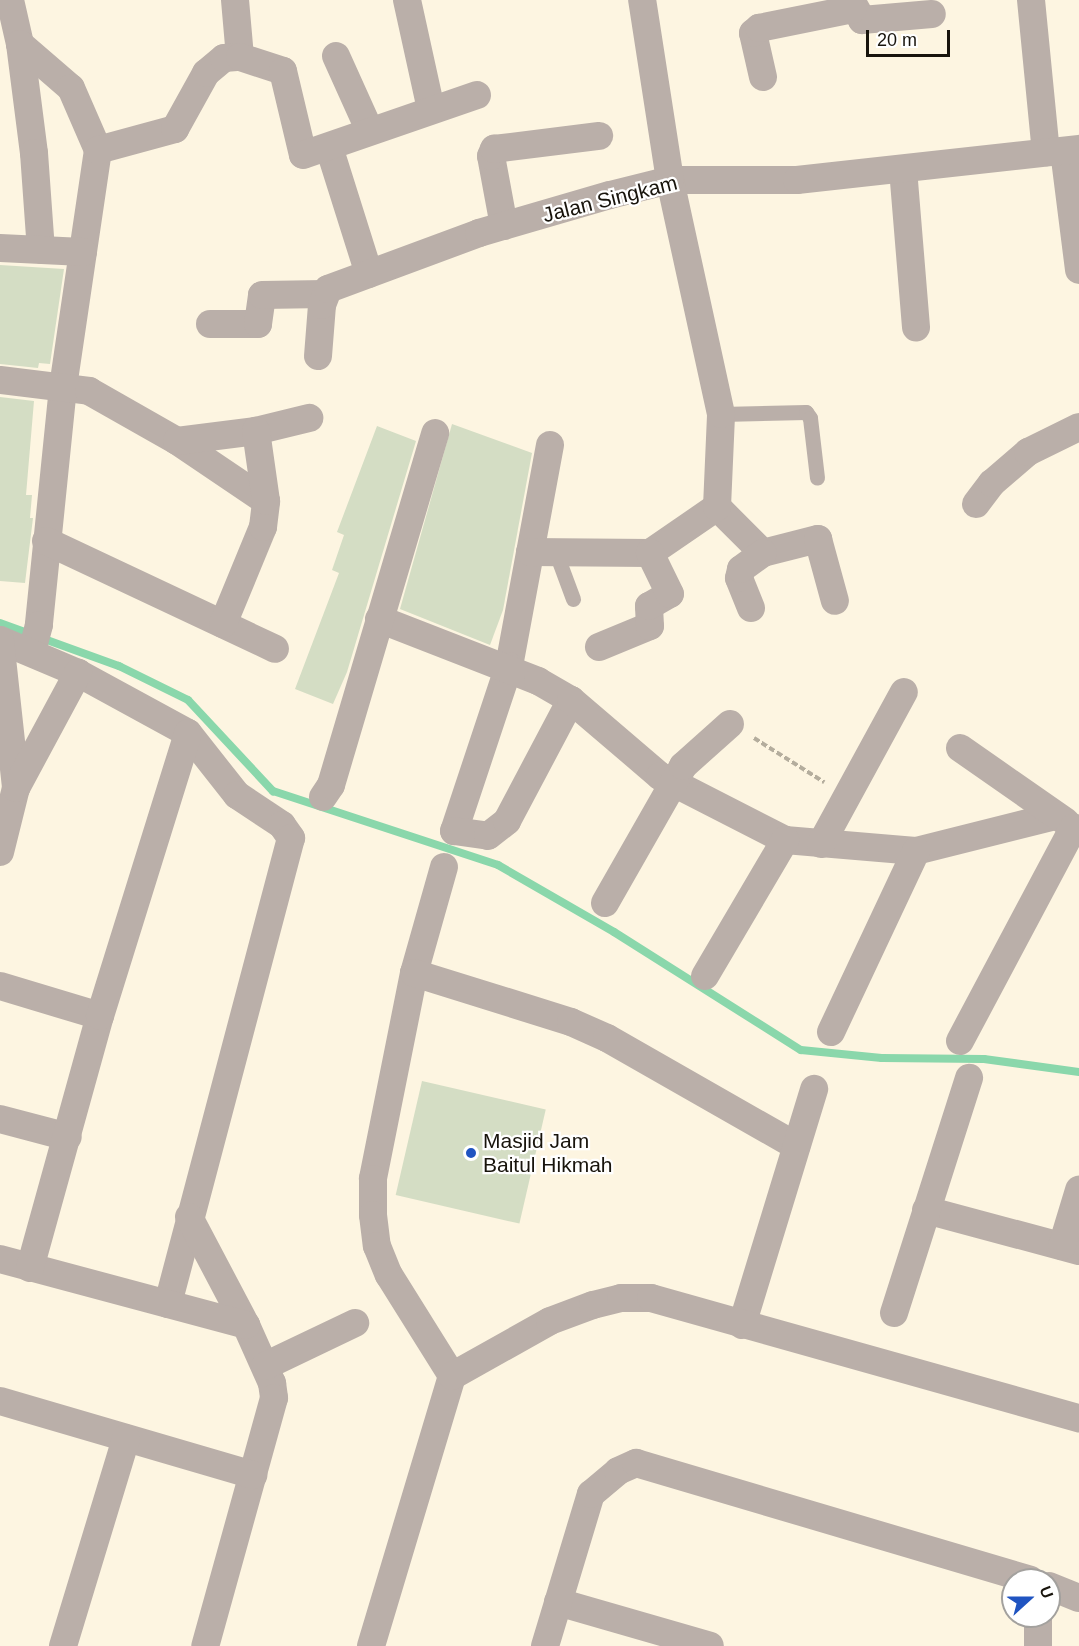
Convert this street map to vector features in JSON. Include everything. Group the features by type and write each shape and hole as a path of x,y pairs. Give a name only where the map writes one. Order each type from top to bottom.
{"street":[{"path":"10,0 20,44 41,250"},
{"path":"235,0 240,57"},
{"path":"407,0 431,109"},
{"path":"642,0 670,180 721,414 717,507 763,553"},
{"path":"1031,0 1063,151 1079,270"},
{"path":"763,77 753,33 759,28 852,5 862,21 932,14"},
{"path":"20,44 71,88 98,150 63,387 35,640"},
{"path":"336,56 369,129"},
{"path":"98,150 175,129 206,73 224,58 240,57 283,71 303,155 329,147 369,129 477,95"},
{"path":"504,226 491,156 494,149 598,136"},
{"path":"329,147 369,274"},
{"name":"Jalan Singkam","path":"325,294 369,274 504,226 670,180 797,180 1063,151"},
{"path":"903,169 916,327"},
{"path":"0,248 83,252"},
{"path":"210,324 258,324 262,295 325,294 318,356"},
{"path":"0,380 89,391 177,441 266,501"},
{"path":"177,441 256,431 309,418"},
{"path":"976,504 992,483 1028,452 1079,427"},
{"path":"223,624 264,527 266,501 256,431"},
{"path":"323,797 331,785 435,434"},
{"path":"550,445 543,552 509,666 454,831 488,836 507,821 570,700"},
{"path":"543,552 650,553 717,507"},
{"path":"751,608 738,578 741,569 763,553 818,539 834,601"},
{"path":"46,542 275,649"},
{"path":"600,647 650,626 650,606 670,594 650,553"},
{"path":"379,619 509,666 570,700 673,784 785,840 916,851 1069,824"},
{"path":"16,788 0,640 35,640 78,673 188,734 237,795 282,825 291,844 189,1217 168,1304"},
{"path":"0,852 16,788 78,673"},
{"path":"821,844 849,798 904,692"},
{"path":"605,903 673,784 691,757 730,724"},
{"path":"30,1268 100,1016 188,734"},
{"path":"960,748 1069,824"},
{"path":"960,1041 1069,824"},
{"path":"705,976 785,840"},
{"path":"831,1032 916,851"},
{"path":"444,867 414,973 373,1179 373,1215 377,1246 389,1275 452,1377"},
{"path":"414,973 571,1022 607,1038 796,1146"},
{"path":"0,986 100,1016"},
{"path":"894,1313 969,1078"},
{"path":"742,1325 814,1089"},
{"path":"0,1119 68,1137"},
{"path":"926,1210 1071,1248 1079,1190"},
{"path":"189,1217 246,1325 272,1383 272,1415 205,1646"},
{"path":"0,1259 246,1325"},
{"path":"371,1646 452,1377 550,1322 621,1298 651,1298 1079,1418"},
{"path":"265,1366 355,1323"},
{"path":"0,1401 253,1475"},
{"path":"63,1646 126,1438"},
{"path":"544,1646 591,1494 618,1471 636,1463 1001,1571"},
{"path":"1061,1591 1079,1598"},
{"path":"558,1602 710,1646"},
{"path":"1038,1628 1038,1646"}],"lane":[{"path":"721,414 806,412 810,418 818,478"},
{"path":"543,552 573,599"}],"path":[{"path":"730,724 849,798"}],"building":[{"path":"0,265 64,269 50,364 39,363 38,368 0,364"},
{"path":"0,397 34,401 26,495 32,495 30,518 33,518 25,583 0,581"},
{"path":"452,424 532,453 503,610 490,645 400,609"},
{"path":"377,426 416,441 347,672 333,704 295,689 339,573 332,570 344,535 337,532"},
{"name":"Masjid Jam Baitul Hikmah","path":"422,1081 546,1110 519,1224 396,1195"}],"waterway":[{"path":"0,623 119,666 188,700 273,791 498,865 614,932 801,1050 882,1058 984,1059 1079,1072"}],"place":[{"name":"Masjid Jam Baitul Hikmah","path":"471,1153"}]}
